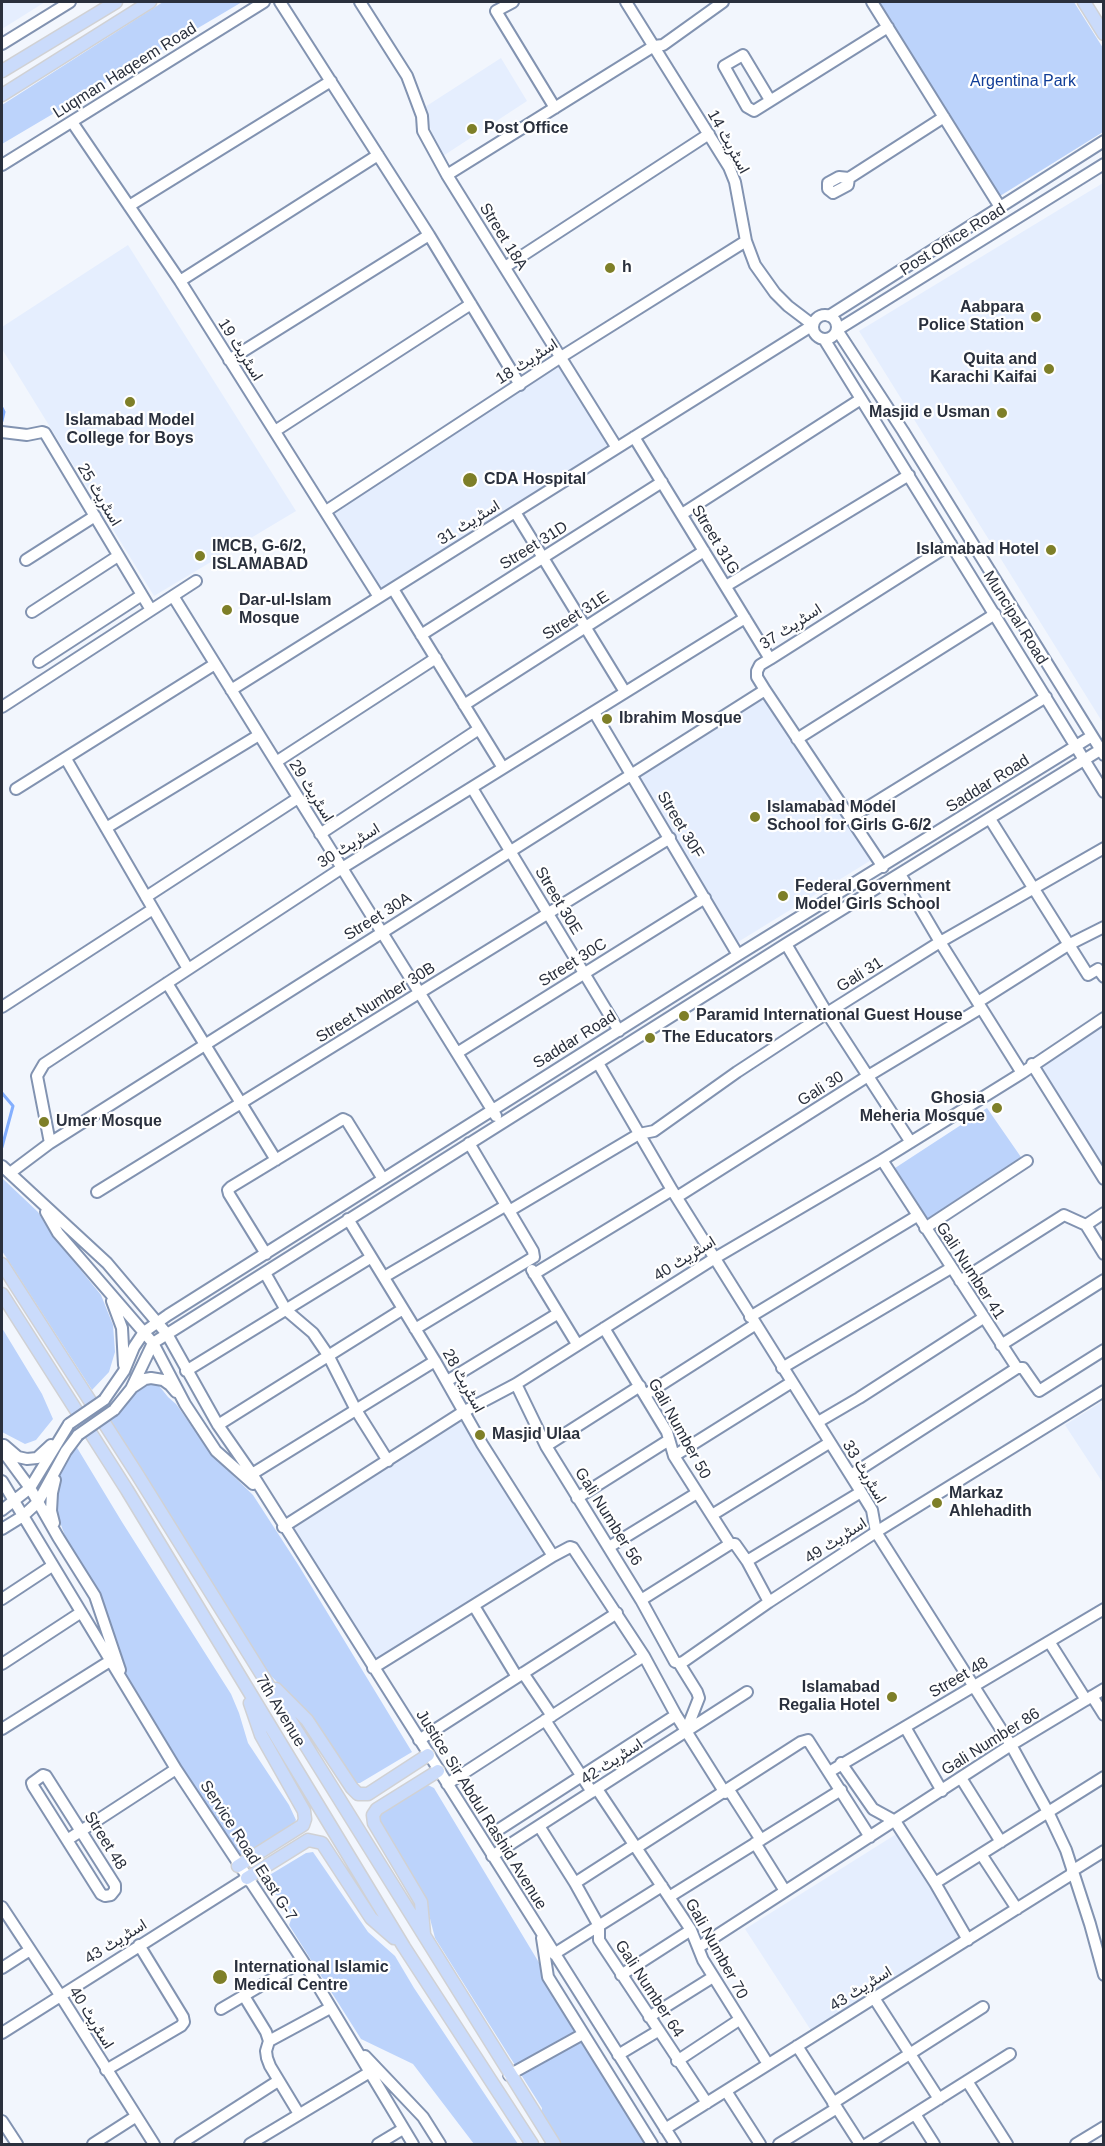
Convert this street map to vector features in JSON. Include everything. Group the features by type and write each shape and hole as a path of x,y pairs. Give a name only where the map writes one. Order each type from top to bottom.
{"main road":[{"path":"2,71 116,2"},
{"path":"2,95 150,2"},
{"path":"1084,2 1104,34"},
{"name":"7th Avenue","path":"2,1264 137,1474 554,2145"},
{"name":"7th Avenue","path":"2,1294 128,1490 404,1947 532,2145"},
{"path":"262,1676 307,1719 358,1794 368,1794 428,1755"},
{"path":"238,1866 303,1825 305,1818 304,1811 261,1736 241,1679"},
{"path":"425,1938 421,1902 374,1822 373,1815 377,1809 438,1771"},
{"path":"247,1878 308,1840 322,1843 371,1918 404,1947"}],"street":[{"path":"2,44 70,2"},
{"name":"Luqman Haqeem Road","path":"2,165 264,2"},
{"path":"280,2 429,235 520,385"},
{"name":"Street 18A","path":"360,2 407,76 422,116 423,131 447,175 617,448"},
{"path":"513,2 496,11 555,108"},
{"name":"اسٹریٹ 14","path":"626,2 729,167 735,182 746,241 755,265 775,293 813,325"},
{"path":"447,175 654,46 670,41 695,24 706,8 723,2"},
{"path":"872,2 1000,207"},
{"path":"770,100 743,55 724,66 747,107 754,111 888,27"},
{"path":"129,206 331,81"},
{"path":"841,188 848,184 849,178 944,117"},
{"name":"اسٹریٹ 19","path":"72,122 180,281 379,597"},
{"path":"505,267 709,134"},
{"name":"Post Office Road","path":"829,315 1104,141"},
{"path":"180,281 378,155"},
{"path":"1074,160 1085,176"},
{"name":"Post Office Road","path":"837,330 1104,165"},
{"path":"229,360 429,235"},
{"name":"اسٹریٹ 18","path":"326,511 561,357 746,241"},
{"path":"275,431 471,304"},
{"path":"837,330 831,338 824,339 814,333 813,325 821,315 829,315 837,323 837,330 1102,753"},
{"path":"850,349 849,336 854,319"},
{"name":"اسٹریٹ 31","path":"231,690 813,325"},
{"name":"Muncipal Road","path":"824,339 1104,792"},
{"path":"682,514 861,399"},
{"name":"اسٹریٹ 25","path":"7,433 27,435 45,433 151,610"},
{"name":"Street 31G","path":"634,437 770,659"},
{"path":"726,586 909,475"},
{"name":"Street 31D","path":"421,635 662,482"},
{"path":"515,512 625,692"},
{"path":"26,560 95,516"},
{"name":"اسٹریٹ 37","path":"883,867 765,690 757,677 757,671 760,665 951,544"},
{"name":"Street 31E","path":"464,705 704,551"},
{"path":"32,612 118,556"},
{"path":"2,707 196,581"},
{"path":"393,589 503,768"},
{"path":"39,662 142,595"},
{"name":"اسٹریٹ 29","path":"173,596 501,1124"},
{"path":"797,739 995,614"},
{"name":"اسٹریٹ 30","path":"50,1143 37,1076 44,1064 342,868 745,618"},
{"path":"276,762 436,658"},
{"path":"16,789 215,664"},
{"name":"Street 30A","path":"6,1170 765,690"},
{"path":"850,818 1046,697"},
{"name":"Street 30F","path":"594,712 738,955"},
{"path":"320,834 479,729"},
{"path":"106,828 259,735"},
{"name":"Saddar Road","path":"66,1428 104,1400 124,1371 134,1347 144,1332 738,955 1092,736"},
{"name":"Saddar Road","path":"66,1451 78,1435 114,1410 131,1389 153,1344 167,1334 786,944 1084,760 1102,753"},
{"path":"66,759 188,969"},
{"name":"Street 30E","path":"472,788 619,1031"},
{"path":"146,897 298,798"},
{"path":"990,819 1088,975 1098,969 1104,977"},
{"name":"Street Number 30B","path":"97,1192 670,838"},
{"name":"Gali 31","path":"384,1277 639,1134 654,1131 737,1072 827,1013 940,942 1104,848"},
{"path":"900,874 1022,1073"},
{"name":"Street 30C","path":"457,1053 705,898"},
{"path":"2,1007 153,909"},
{"name":"Gali 30","path":"534,1274 675,1194 868,1076 980,1005 1068,945 1104,927"},
{"path":"786,944 827,1013 910,1141"},
{"path":"167,983 276,1160"},
{"name":"اسٹریٹ 40","path":"283,1527 463,1412 516,1384 715,1258 882,1160 910,1141 935,1131 1104,1018"},
{"name":"اسٹریٹ 33","path":"598,1063 675,1194 872,1510 876,1532 1011,1745 1066,1850 1104,1975"},
{"path":"1032,1064 1104,1179"},
{"path":"266,1254 228,1190 345,1119 382,1179"},
{"path":"469,1143 533,1251 530,1259 534,1274 577,1344"},
{"name":"Gali Number 41","path":"882,1160 1001,1345 1017,1368 1023,1368 1039,1391 1104,1350"},
{"path":"925,1228 1027,1161"},
{"name":"Justice Sir Abdul Rashid Avenue","path":"6,1170 107,1263 167,1334 218,1425 252,1474 283,1527 675,2145"},
{"name":"Justice Sir Abdul Rashid Avenue","path":"40,1201 58,1233 153,1344 185,1404 216,1451 261,1492"},
{"path":"1086,1226 1104,1213"},
{"path":"960,1281 1064,1215 1086,1226 1104,1254"},
{"path":"546,1446 643,1391 917,1216"},
{"name":"اسٹریٹ 28","path":"348,1220 553,1557"},
{"path":"186,1371 370,1258"},
{"path":"415,1329 530,1259"},
{"path":"782,1368 951,1268"},
{"path":"265,1273 286,1310 313,1333 328,1355 356,1410 388,1461"},
{"path":"1001,1345 1104,1280"},
{"path":"106,1289 122,1328 124,1371"},
{"path":"218,1425 403,1309"},
{"path":"447,1381 557,1314"},
{"path":"818,1422 983,1318"},
{"name":"Gali Number 50","path":"604,1328 667,1432 674,1456 712,1515 747,1562 769,1602"},
{"path":"252,1474 435,1361"},
{"path":"851,1475 1017,1368"},
{"path":"131,1389 145,1379 163,1380 185,1404"},
{"path":"674,1456 792,1382"},
{"name":"Gali Number 56","path":"516,1384 546,1446 641,1600 675,1662 679,1663 698,1692 699,1698 687,1731"},
{"name":"اسٹریٹ 49","path":"679,1663 876,1532 1104,1391"},
{"path":"2,1443 18,1457 37,1458 66,1428"},
{"path":"2,1510 30,1488 66,1428"},
{"path":"577,1498 669,1440"},
{"path":"712,1515 829,1443"},
{"name":"Service Road East G-7","path":"2,1450 30,1488 95,1596 123,1679"},
{"path":"2,1529 23,1516 38,1502 66,1451"},
{"path":"58,1537 51,1511 52,1493 66,1451"},
{"name":"Service Road East G-7","path":"2,1481 176,1769 238,1866 303,1961 413,2145"},
{"path":"747,1562 861,1492"},
{"path":"609,1547 697,1493"},
{"path":"641,1600 733,1544"},
{"path":"372,1668 553,1557 570,1547 573,1548 644,1656 676,1715 727,1791 785,1892"},
{"path":"2,1599 52,1566"},
{"name":"Gali Number 70","path":"474,1606 548,1718 581,1776 635,1846 691,1930 703,1960 768,2064"},
{"name":"Street 48","path":"829,1772 1104,1609"},
{"path":"2,1664 80,1613"},
{"path":"419,1740 617,1614"},
{"path":"1050,1642 1089,1698 1104,1715"},
{"path":"447,1784 644,1656"},
{"path":"2,1729 110,1661"},
{"name":"Gali Number 86","path":"699,1947 1011,1745 1104,1689"},
{"name":"اسٹریٹ 42","path":"492,1856 747,1692"},
{"path":"498,1830 676,1715"},
{"path":"905,1727 942,1791"},
{"path":"575,1883 727,1791 801,1742 808,1740 870,1837"},
{"path":"841,1763 873,1809 894,1821 935,1883 968,1940"},
{"path":"67,1840 176,1769"},
{"name":"Street 48","path":"44,1775 81,1831 115,1885 115,1890 111,1895 101,1894 32,1783 44,1775"},
{"path":"935,1883 1104,1777"},
{"path":"961,1778 1001,1842"},
{"path":"669,1897 841,1790"},
{"name":"Gali Number 64","path":"539,1826 599,1926 599,1940 677,2061 707,2103"},
{"name":"اسٹریٹ 43","path":"665,2129 1017,1909 1104,1851"},
{"path":"981,1854 1017,1909"},
{"name":"اسٹریٹ 43","path":"2,2033 247,1878"},
{"path":"554,1954 662,1886"},
{"name":"اسٹریٹ 40","path":"2,1907 154,2145"},
{"path":"1092,1932 1104,1926"},
{"path":"621,1975 691,1930"},
{"path":"542,1934 548,1977 652,2145"},
{"path":"106,2070 182,2026 184,2022 139,1946"},
{"path":"2,1968 30,1950"},
{"path":"221,2010 303,1961"},
{"path":"649,2018 713,1977"},
{"path":"244,1996 266,2032 269,2041 267,2058 278,2081 299,2114"},
{"path":"874,1998 939,2099"},
{"path":"779,2145 791,2141 835,2105 983,2007"},
{"path":"269,2041 330,2008"},
{"path":"677,2061 740,2020"},
{"path":"618,2055 658,2031"},
{"path":"509,2075 583,2034"},
{"name":"Service Road East G-7","path":"350,2040 423,2117 440,2145"},
{"path":"797,2046 860,2145"},
{"path":"867,2145 1010,2054"},
{"path":"250,2145 370,2072"},
{"path":"180,2145 278,2081"},
{"path":"967,2081 1007,2145"},
{"path":"726,2091 760,2145"},
{"path":"915,2114 934,2145"},
{"path":"93,2145 135,2117"},
{"path":"2,2121 17,2145"},
{"path":"1076,2145 1104,2127"},
{"path":"378,2145 403,2129"}],"shaded area":[{"path":"2,2 45,2 2,29"},
{"path":"501,58 527,101 443,156 430,128 425,107"},
{"path":"1103,183 1103,723 859,331"},
{"name":"Islamabad Model College for Boys","path":"128,245 296,511 154,596 2,349 2,327"},
{"name":"CDA Hospital","path":"559,362 612,448 381,591 331,511"},
{"name":"Islamabad Model School for Girls G-6/2","path":"765,698 873,859 738,942 640,776"},
{"path":"1103,1022 1103,1174 1037,1065"},
{"path":"1103,1401 1103,1483 1065,1425"},
{"path":"462,1420 546,1554 376,1662 291,1530"},
{"path":"898,1833 970,1941 814,2035 745,1929"}],"green space":[{"path":"163,2 242,2 2,144 2,105"},
{"name":"Argentina Park","path":"878,2 1074,2 1103,48 1103,132 1000,196"},
{"path":"987,1108 1023,1160 925,1224 892,1170"},
{"path":"2,1178 38,1212 50,1232 101,1295 113,1325 115,1352 109,1372 92,1390 2,1251"},
{"path":"2,1328 42,1394 53,1419 36,1440 25,1444 2,1432"},
{"path":"156,1382 176,1404 214,1457 253,1495 412,1752 360,1783 352,1783 301,1706 266,1671 108,1423 144,1383"},
{"path":"76,1446 231,1694 248,1743 289,1805 296,1820 292,1826 249,1853 242,1855 235,1851 186,1777 127,1678 95,1589 65,1536 55,1508 59,1476"},
{"path":"424,1783 434,1788 648,2144 562,2144 541,2116 542,2108 435,1938 427,1907 373,1815"},
{"path":"313,1852 368,1932 395,1956 518,2144 474,2144 413,2064 361,2039 289,1925 292,1917 281,1897 264,1889 263,1879 306,1853"}],"waterway":[{"path":"2,408 4,412 2,421"},
{"path":"2,1093 13,1106 2,1147"}],"place":[{"name":"Post Office","path":"472,129"},
{"name":"h","path":"610,268"},
{"name":"Aabpara Police Station","path":"1036,317"},
{"name":"Quita and Karachi Kaifai","path":"1049,369"},
{"name":"Islamabad Model College for Boys","path":"130,402"},
{"name":"Masjid e Usman","path":"1002,413"},
{"name":"CDA Hospital","path":"470,480"},
{"name":"Islamabad Hotel","path":"1051,550"},
{"name":"IMCB, G-6/2, ISLAMABAD","path":"200,556"},
{"name":"Dar-ul-Islam Mosque","path":"227,610"},
{"name":"Ibrahim Mosque","path":"607,719"},
{"name":"Islamabad Model School for Girls G-6/2","path":"755,817"},
{"name":"Federal Government Model Girls School","path":"783,896"},
{"name":"Paramid International Guest House","path":"684,1016"},
{"name":"The Educators","path":"650,1038"},
{"name":"Ghosia Meheria Mosque","path":"997,1108"},
{"name":"Umer Mosque","path":"44,1122"},
{"name":"Masjid Ulaa","path":"480,1435"},
{"name":"Markaz Ahlehadith","path":"937,1503"},
{"name":"Islamabad Regalia Hotel","path":"892,1697"},
{"name":"International Islamic Medical Centre","path":"220,1977"}]}
